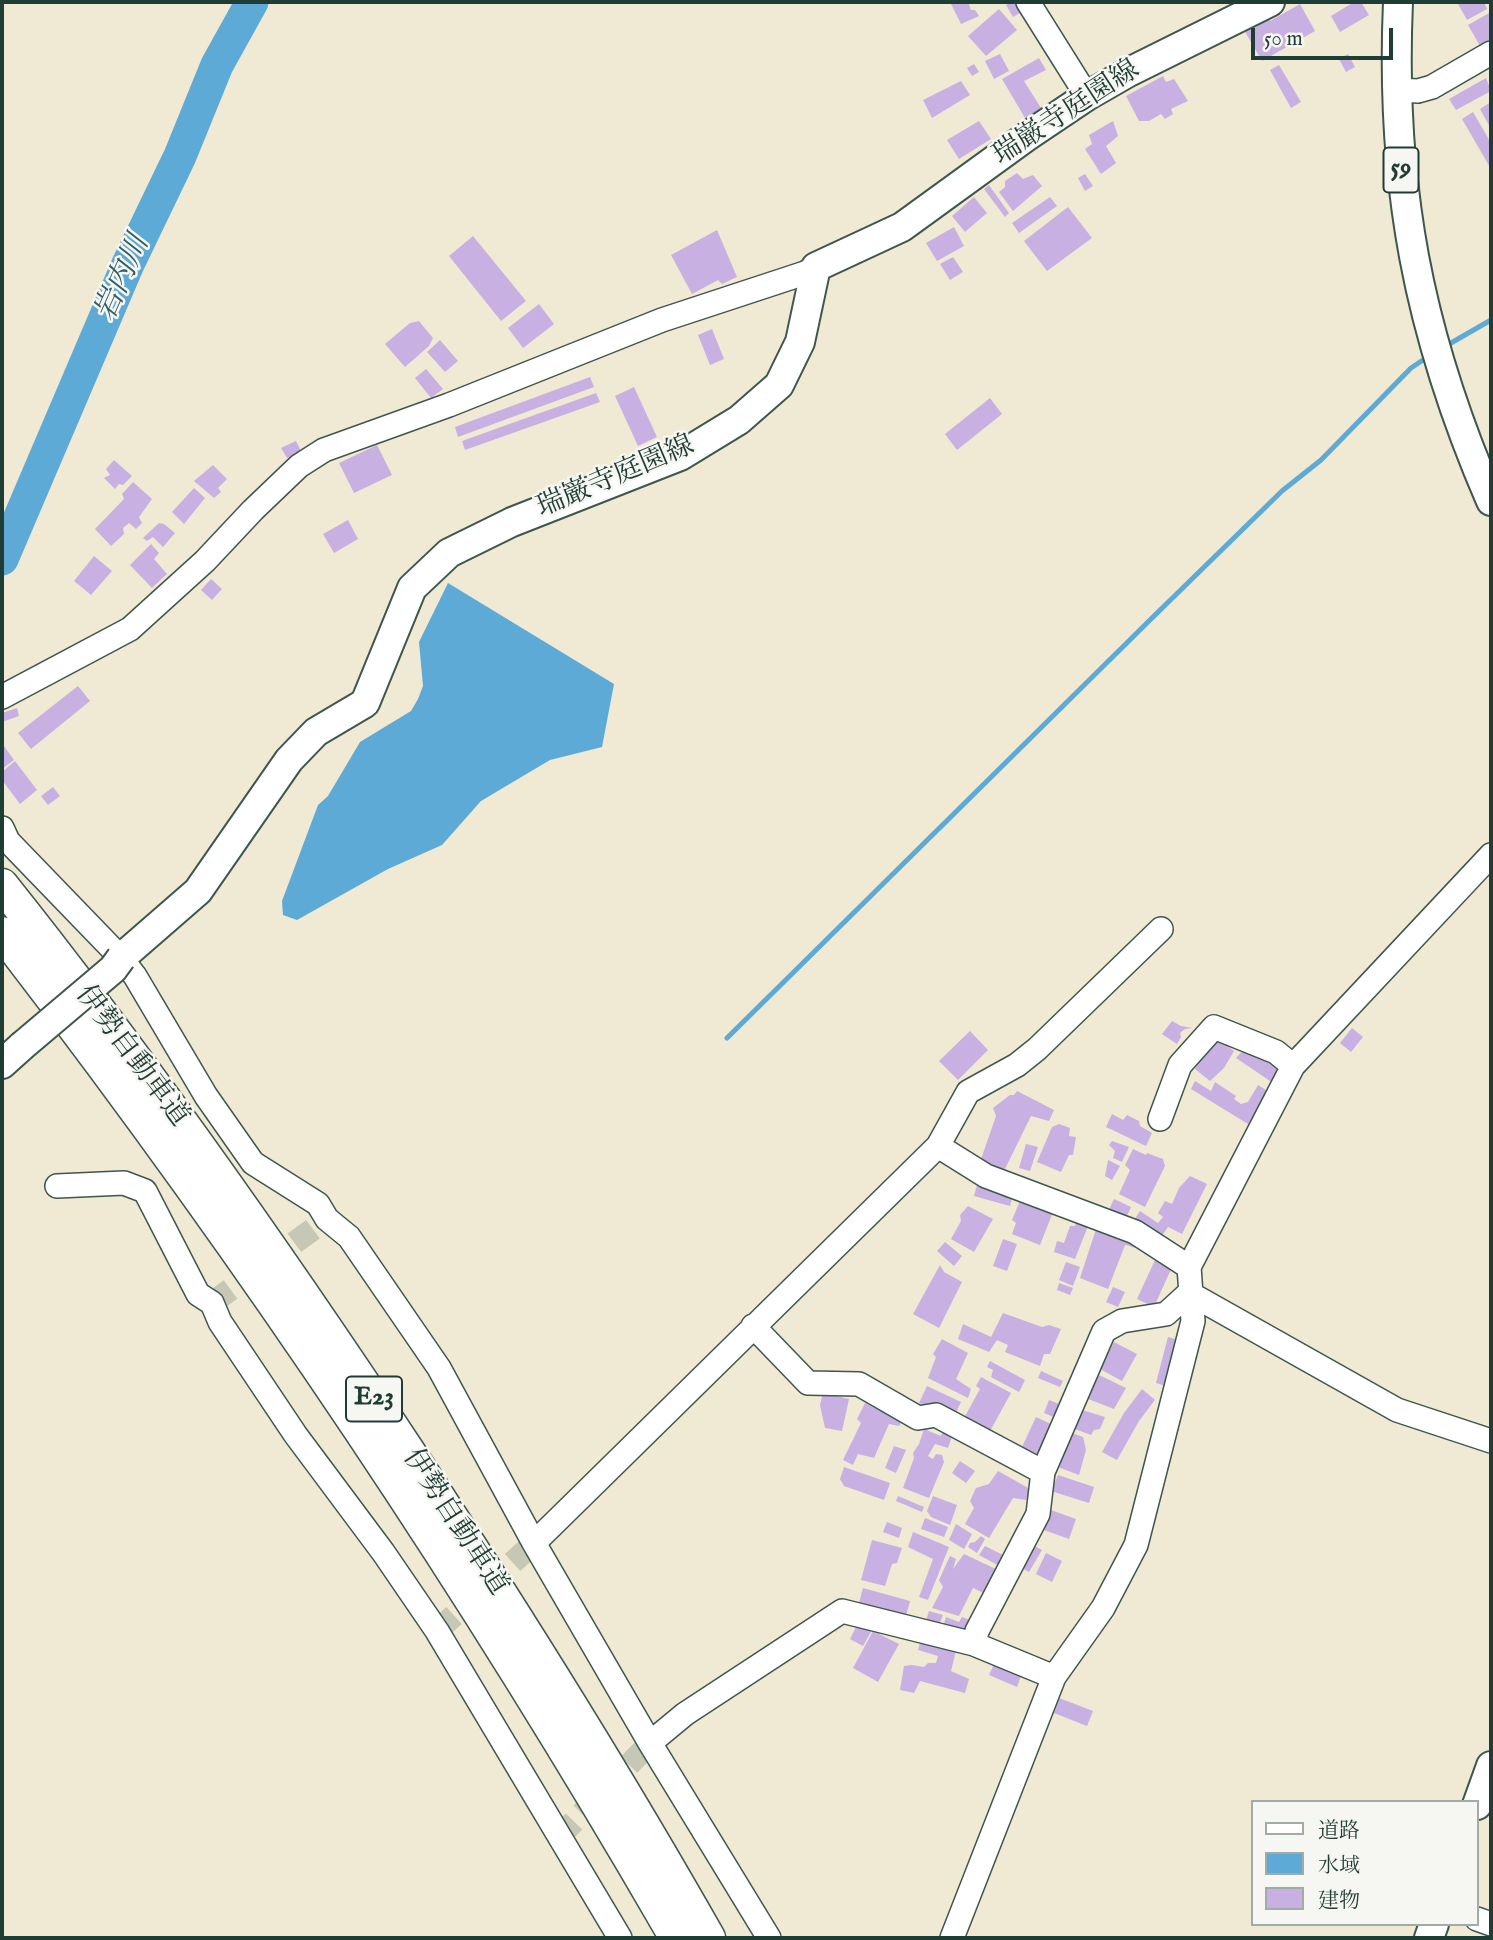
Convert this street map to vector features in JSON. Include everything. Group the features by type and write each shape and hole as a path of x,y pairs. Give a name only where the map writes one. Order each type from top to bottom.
{"highway":[{"name":"伊勢自動車道","path":"2,885 128,1052 333,1337 540,1656 709,1938"},
{"name":"伊勢自動車道","path":"2,933 114,1079 310,1353 435,1542 676,1938"}],"main road":[{"name":"瑞巌寺庭園線","path":"12,1055 113,969 121,958 198,891 289,760 316,732 365,703 412,588 449,553 512,522 680,456 739,420 779,385 800,342 816,267 902,227 1087,96 1175,47 1270,2"},
{"name":"59","path":"1398,2 1397,90 1400,160 1408,228 1439,365 1491,501"},
{"path":"1479,1800 1491,1766"}],"street":[{"path":"1028,2 1087,96"},
{"path":"1397,90 1418,91 1432,87 1491,53"},
{"path":"2,697 130,629 205,561 276,487 299,466 324,450 449,405 662,320 816,267"},
{"path":"2,828 8,841 135,975 206,1096 253,1163 318,1205 327,1219 349,1237 439,1368 534,1543 650,1743 769,1938"},
{"path":"952,1938 1054,1677 1102,1608 1136,1545 1193,1321 1189,1267 1293,1066 1491,855"},
{"path":"534,1543 938,1146 968,1092 1017,1065 1038,1049 1161,929"},
{"path":"1160,1119 1180,1065 1214,1027 1276,1052 1293,1066"},
{"path":"938,1146 986,1176 1135,1232 1189,1267"},
{"path":"57,1186 124,1184 145,1191 198,1294 212,1303 220,1322 295,1434 383,1552 437,1631 620,1938"},
{"path":"1189,1293 1397,1410 1491,1441"},
{"path":"974,1644 977,1631 1038,1514 1043,1472 1104,1331 1122,1321 1166,1314 1189,1293"},
{"path":"753,1326 808,1383 859,1384 918,1418 936,1415 1043,1472"},
{"path":"650,1743 685,1714 842,1611 974,1644 1054,1677"}],"water":[{"path":"448,583 614,684 602,747 550,760 481,801 442,845 388,869 297,920 283,915 282,901 318,805 328,796 360,742 411,711 418,699 423,686 419,642"}],"building":[{"path":"950,2 968,2 971,10 975,10 979,16 961,24"},
{"path":"1018,2 1023,11 1013,17 1006,5"},
{"path":"1354,2 1361,2 1369,15 1340,32 1331,16"},
{"path":"1457,2 1484,2 1487,9 1467,20"},
{"path":"1300,4 1315,31 1262,61 1244,30 1269,17 1270,21"},
{"path":"999,9 1017,30 986,56 968,36"},
{"path":"1491,12 1491,39 1480,46 1468,25"},
{"path":"1000,54 1009,71 994,79 985,61"},
{"path":"1348,54 1355,67 1346,72 1339,59"},
{"path":"1039,58 1046,70 1024,81 1041,108 1025,118 1002,79"},
{"path":"974,64 979,72 972,76 967,68"},
{"path":"1279,65 1301,102 1291,108 1270,70"},
{"path":"1163,76 1166,82 1174,79 1188,101 1171,109 1173,114 1165,119 1161,114 1149,121 1139,121 1126,96"},
{"path":"1486,78 1491,91 1456,110 1449,99"},
{"path":"961,81 970,95 932,118 923,100"},
{"path":"1491,102 1491,129 1480,109"},
{"path":"1473,112 1491,143 1491,169 1462,119"},
{"path":"979,121 991,139 959,159 947,140"},
{"path":"1113,121 1118,136 1106,146 1116,163 1101,174 1085,149 1092,144 1089,135"},
{"path":"1017,173 1023,179 1033,175 1042,186 1013,211 999,192 1005,187 1005,181"},
{"path":"1085,174 1093,186 1085,191 1078,178"},
{"path":"989,185 1009,213 1005,217 984,189"},
{"path":"974,197 987,213 965,232 952,216"},
{"path":"1050,197 1057,206 1019,233 1012,223"},
{"path":"1068,207 1092,238 1047,271 1024,241"},
{"path":"954,227 964,246 937,261 926,243"},
{"path":"717,230 737,277 722,284 718,280 692,294 671,255"},
{"path":"473,236 526,301 501,321 449,256"},
{"path":"953,257 963,272 950,280 940,264"},
{"path":"539,304 554,324 523,348 508,328"},
{"path":"419,321 433,338 429,346 405,367 385,344 410,323"},
{"path":"712,329 724,359 710,365 698,335"},
{"path":"440,340 458,361 445,372 427,352"},
{"path":"426,369 443,389 431,398 415,378"},
{"path":"590,377 594,387 458,437 455,427"},
{"path":"634,387 657,437 638,446 615,396"},
{"path":"596,393 600,402 465,450 462,441"},
{"path":"990,398 1002,414 957,450 945,434"},
{"path":"296,441 301,451 287,458 281,448"},
{"path":"377,445 392,475 354,493 339,463"},
{"path":"114,460 132,476 115,489 104,478 110,475 106,469"},
{"path":"213,465 227,479 218,488 221,492 214,498 194,481"},
{"path":"133,482 152,499 139,517 142,523 136,529 129,523 123,528 124,534 111,546 95,529 124,499 122,494"},
{"path":"194,488 205,498 184,524 172,512"},
{"path":"348,520 358,539 334,553 323,534"},
{"path":"159,523 175,533 163,547 153,537 147,541 143,538"},
{"path":"151,544 159,553 154,559 167,574 152,588 130,565"},
{"path":"94,556 112,571 91,595 74,581"},
{"path":"211,579 222,589 212,600 201,590"},
{"path":"78,686 90,701 31,749 18,733"},
{"path":"17,708 19,716 2,722 2,713"},
{"path":"4,746 14,760 2,769 2,748"},
{"path":"15,761 37,790 20,804 2,780 2,772"},
{"path":"53,787 60,796 48,805 41,796"},
{"path":"1172,1021 1192,1028 1180,1033 1177,1044 1162,1034"},
{"path":"1352,1028 1363,1037 1351,1052 1340,1043"},
{"path":"970,1031 988,1050 958,1080 939,1061"},
{"path":"1216,1037 1234,1051 1224,1068 1210,1081 1195,1069 1200,1061 1199,1057"},
{"path":"1246,1047 1282,1069 1273,1083 1236,1058"},
{"path":"1195,1081 1211,1091 1215,1082 1236,1096 1234,1099 1241,1104 1248,1102 1258,1085 1269,1092 1248,1124 1191,1089"},
{"path":"1017,1091 1054,1110 1049,1121 1031,1116 1003,1173 980,1162 996,1116 993,1108"},
{"path":"1112,1114 1123,1120 1127,1115 1139,1121 1140,1126 1152,1133 1146,1146 1106,1127"},
{"path":"1059,1124 1070,1128 1069,1136 1076,1137 1073,1155 1069,1155 1061,1172 1037,1162 1052,1127"},
{"path":"1112,1141 1129,1147 1122,1162 1113,1158 1115,1151 1109,1145"},
{"path":"1026,1144 1038,1147 1030,1171 1019,1168"},
{"path":"1133,1149 1163,1159 1165,1166 1145,1207 1119,1194 1130,1170 1125,1165"},
{"path":"1108,1160 1120,1166 1112,1180 1105,1176"},
{"path":"1190,1176 1207,1184 1182,1234 1168,1227 1157,1243 1130,1226 1140,1211 1158,1223 1163,1217 1158,1213 1165,1201 1172,1204 1179,1188"},
{"path":"978,1181 1014,1191 1010,1206 974,1196"},
{"path":"1022,1196 1055,1207 1040,1245 1012,1234 1016,1223 1012,1220"},
{"path":"1114,1199 1131,1207 1125,1220 1108,1212"},
{"path":"968,1206 993,1219 974,1252 951,1239 961,1221 960,1215"},
{"path":"1079,1216 1090,1221 1075,1259 1054,1252 1057,1241 1064,1243 1070,1226 1075,1226"},
{"path":"1097,1226 1138,1242 1136,1248 1125,1245 1108,1289 1080,1278"},
{"path":"1003,1239 1017,1244 1007,1271 993,1266"},
{"path":"945,1242 962,1256 954,1266 937,1251"},
{"path":"1155,1260 1172,1267 1154,1307 1137,1299"},
{"path":"1066,1262 1080,1267 1073,1286 1059,1280"},
{"path":"940,1265 944,1272 962,1282 939,1328 913,1314"},
{"path":"1059,1283 1073,1288 1070,1295 1057,1290"},
{"path":"1113,1287 1125,1292 1118,1307 1106,1302"},
{"path":"1003,1313 1042,1327 1049,1325 1061,1329 1050,1354 1044,1354 1040,1366 1005,1352 1008,1345 997,1340 989,1352 958,1339 963,1324 991,1337"},
{"path":"1168,1337 1178,1340 1166,1386 1156,1383"},
{"path":"942,1339 968,1353 956,1379 971,1389 968,1398 928,1378 936,1357 933,1354"},
{"path":"1114,1342 1137,1354 1122,1381 1100,1369"},
{"path":"990,1361 1025,1380 1019,1392 991,1377 993,1370 987,1367"},
{"path":"1041,1371 1063,1381 1060,1387 1038,1378"},
{"path":"1095,1373 1126,1388 1114,1409 1083,1397"},
{"path":"981,1377 1011,1393 989,1433 963,1420 980,1389 976,1386"},
{"path":"927,1386 961,1402 953,1419 919,1403"},
{"path":"1142,1389 1155,1400 1139,1421 1117,1460 1102,1452 1124,1413"},
{"path":"823,1393 849,1399 842,1431 825,1428 820,1405"},
{"path":"1049,1400 1062,1405 1056,1418 1044,1413"},
{"path":"865,1403 879,1410 883,1408 903,1419 899,1426 889,1424 874,1458 858,1454 853,1465 843,1460 861,1423 857,1419"},
{"path":"1079,1409 1105,1417 1100,1429 1094,1430 1091,1435 1072,1428"},
{"path":"1036,1417 1053,1425 1040,1455 1022,1447"},
{"path":"924,1429 941,1436 943,1429 953,1433 948,1448 935,1444 928,1456 933,1459 936,1454 942,1455 944,1462 929,1498 903,1488 914,1458 913,1453"},
{"path":"1072,1433 1083,1437 1086,1450 1079,1475 1058,1467"},
{"path":"894,1446 906,1450 896,1473 885,1468"},
{"path":"960,1461 975,1471 966,1483 952,1473"},
{"path":"844,1467 890,1483 884,1500 844,1486 840,1479"},
{"path":"998,1471 1030,1489 1026,1500 1013,1498 989,1538 965,1524 974,1508 970,1501 976,1488 989,1484"},
{"path":"1058,1475 1094,1487 1089,1503 1051,1491"},
{"path":"898,1496 924,1507 922,1512 896,1501"},
{"path":"933,1496 957,1505 950,1525 931,1517 927,1511"},
{"path":"1051,1510 1076,1519 1069,1539 1044,1530"},
{"path":"925,1518 948,1527 944,1537 921,1529"},
{"path":"887,1522 902,1528 899,1538 883,1532"},
{"path":"956,1524 972,1534 964,1549 949,1540"},
{"path":"913,1532 949,1547 928,1600 919,1597 933,1559 908,1547"},
{"path":"981,1536 985,1539 977,1553 968,1547"},
{"path":"872,1540 902,1548 897,1563 892,1564 885,1586 861,1580"},
{"path":"1031,1544 1042,1550 1029,1572 1018,1566"},
{"path":"985,1546 1009,1558 1003,1568 979,1555"},
{"path":"1046,1553 1062,1561 1052,1582 1036,1574"},
{"path":"964,1554 1000,1571 990,1596 973,1588 959,1616 932,1608 943,1587 939,1580 950,1556 956,1559 953,1569"},
{"path":"863,1588 910,1601 906,1616 859,1603"},
{"path":"929,1611 943,1615 938,1628 925,1624"},
{"path":"946,1617 959,1622 962,1617 970,1620 966,1635 943,1627"},
{"path":"857,1625 872,1630 863,1646 850,1639"},
{"path":"873,1631 899,1644 878,1682 853,1668"},
{"path":"922,1635 957,1647 951,1671 969,1679 965,1693 920,1681 914,1693 900,1690 904,1666 924,1667 928,1663 936,1663 938,1656 918,1650"},
{"path":"995,1662 1022,1673 1017,1687 989,1675"},
{"path":"1059,1698 1093,1711 1087,1726 1054,1713"}],"waterway":[{"name":"岩内川","path":"2,559 128,264 180,156 217,65 252,2"},
{"path":"1444,347 1491,320"},
{"path":"727,1038 1282,491 1321,460 1411,368 1429,356"}],"tunnel":[{"path":"212,1303 327,1219"},
{"path":"437,1631 534,1543"},
{"path":"558,1838 650,1743"}]}
